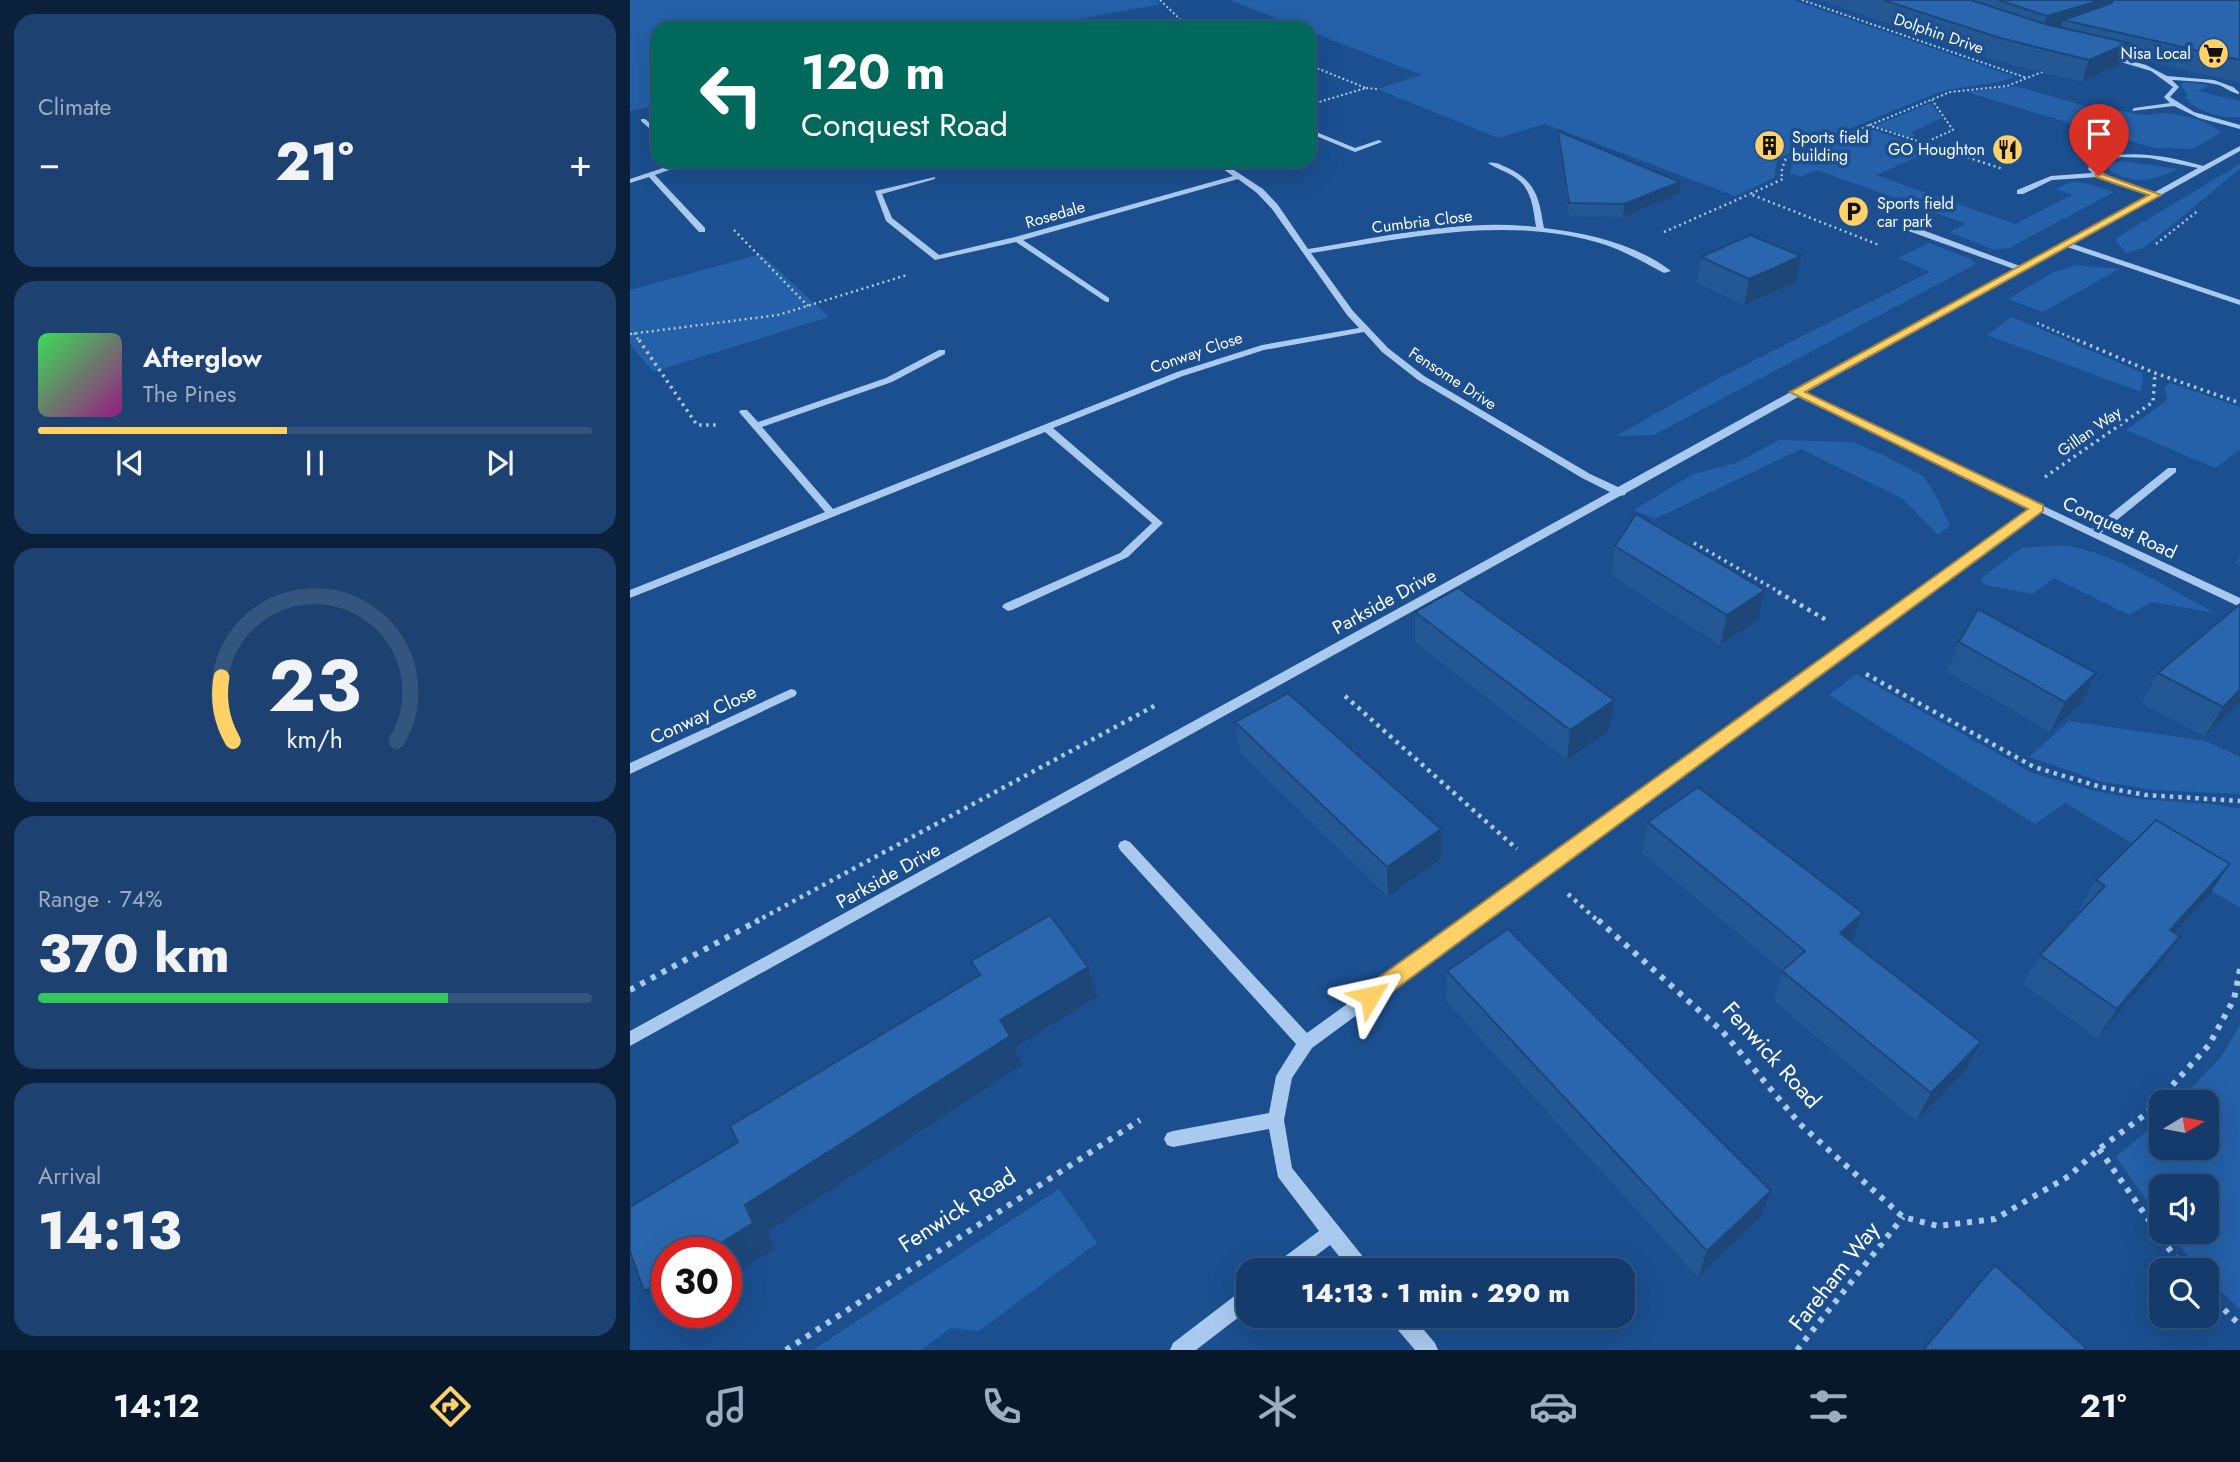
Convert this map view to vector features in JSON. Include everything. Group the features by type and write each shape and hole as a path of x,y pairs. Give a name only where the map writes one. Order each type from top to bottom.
{"street":[{"path":"2089,52 2141,66 2168,78 2219,84 2235,89 2237,93"},
{"path":"2168,78 2176,87 2168,97 2174,104 2191,113 2240,127"},
{"path":"2134,110 2174,104"},
{"path":"643,120 651,127"},
{"path":"1316,134 1355,150 1379,142"},
{"name":"Parkside Drive","path":"630,1039 2240,148"},
{"path":"2099,176 2091,169 2094,160 2127,154 2180,161 2204,168"},
{"path":"1491,163 1519,175 1532,188 1540,228"},
{"path":"630,181 668,168"},
{"name":"Fensome Drive","path":"1225,168 1260,191 1275,207 1363,330 1421,377 1586,476 1621,492"},
{"path":"650,174 702,230"},
{"path":"2020,192 2051,178 2099,176 2156,195"},
{"name":"Rosedale","path":"938,258 1017,239 1238,177"},
{"path":"933,178 878,193 889,219 938,258"},
{"name":"Cumbria Close","path":"1308,251 1455,230 1518,226 1606,242 1667,271"},
{"path":"1906,227 2021,269"},
{"path":"1017,239 1106,300"},
{"path":"2065,244 2240,303"},
{"name":"Conway Close","path":"630,594 1181,374 1262,348 1363,330"},
{"path":"755,426 889,380 942,352"},
{"name":"Conquest Road","path":"1796,392 2240,603"},
{"path":"744,412 831,513"},
{"path":"1008,607 1124,555 1158,523 1045,427"},
{"path":"2092,534 2172,470"},
{"path":"1351,1258 1284,1171 1276,1120 1284,1076 1306,1043 2038,508"},
{"name":"Conway Close","path":"630,769 792,693"},
{"path":"1125,846 1306,1043"},
{"path":"1173,1139 1276,1120"},
{"path":"1299,1258 1330,1234"},
{"path":"1180,1350 1236,1307"},
{"path":"1409,1328 1428,1350"}],"path":[{"path":"1160,0 1182,21"},
{"name":"Dolphin Drive","path":"1802,0 2028,78"},
{"path":"1890,30 1902,28"},
{"path":"1622,250 1783,179 1781,173 1785,160 1950,92 2014,83 2089,52"},
{"path":"1316,68 1366,88 1377,89"},
{"path":"1316,103 1366,88"},
{"path":"1868,125 1924,143 1953,130 1932,100"},
{"path":"1750,194 1889,249"},
{"path":"2121,263 2153,247 2203,206"},
{"path":"702,230 736,230 808,306"},
{"path":"755,426 697,425 632,333 778,315 909,274 938,258"},
{"path":"2037,324 2155,373 2240,403"},
{"name":"Gillan Way","path":"2015,497 2152,402 2155,373"},
{"path":"1694,543 1858,639"},
{"path":"1836,656 2034,768 2101,787 2135,793 2240,802"},
{"name":"Fenwick Road","path":"1345,696 1724,1032 1800,1124 1903,1217"},
{"name":"Fareham Way","path":"1797,1350 1903,1217 1938,1226 1995,1219 2069,1176 2099,1149 2146,1114 2209,1045 2234,999 2240,969"},
{"name":"Fenwick Road","path":"786,1350 1143,1118"},
{"path":"2099,1149 2176,1258"},
{"path":"2219,1305 2240,1325"}],"shaded area":[{"path":"630,0 1155,0 1162,4 1068,21 651,21 651,106 630,111"},
{"path":"1230,0 1793,0 2016,77 1937,93 1778,158 1774,178 1735,196 1545,124 1498,138 1377,89 1422,75 1316,34 1316,21 1283,21"},
{"path":"2185,82 2210,85 2198,91 2240,101 2240,117 2218,116 2196,107 2186,98 2187,94 2180,84"},
{"path":"2015,86 2107,112 2117,110 2141,115 2162,113 2185,116 2202,121 2221,133 2192,149 2154,148 1966,92"},
{"path":"1930,103 1942,118 1914,131 1912,133 1915,135 1910,137 1875,126"},
{"path":"1870,129 1934,150 1876,175 2015,224 2072,195 2056,189 2063,185 2078,182 2114,192 2009,248 1994,250 1949,232 1966,224 1817,170 1801,177 1790,173 1793,159"},
{"path":"2123,161 2178,169 2151,179 2134,180 2107,168 2108,164"},
{"path":"2240,164 2240,169 2145,247 2126,253 2116,241 2118,237"},
{"path":"1929,243 1971,259 1976,264 1654,435 1616,436 1717,379 1930,272 1898,258"},
{"path":"761,254 829,317 653,372 630,344 630,290"},
{"path":"2075,265 2119,269 2043,312 2008,299 2052,273"},
{"path":"2012,317 2143,373 2141,392 1987,335"},
{"path":"2170,383 2240,407 2240,450 2215,468 2126,430 2167,400 2164,387"},
{"path":"1779,440 1853,442 1885,456 1923,476 1950,526 1938,535 1903,499 1801,449 1655,519 1634,510 1693,474 1736,463"},
{"path":"2063,545 2121,563 2215,613 2151,602 2129,615 2054,578 2033,594 1985,585 1980,579 2021,548"},
{"path":"1856,674 2032,773 2095,791 2140,799 2240,809 2240,908 2065,803 2035,824 1829,695"},
{"path":"2069,721 2206,741 2240,757 2240,794 2154,790 2099,781 2029,757"},
{"path":"2240,1025 2240,1309 2219,1289 2219,1258 2190,1258 2178,1244 2219,1244 2219,1174 2149,1174 2149,1204 2116,1157 2149,1129 2149,1160 2219,1160 2219,1090 2189,1090 2221,1057"},
{"path":"1059,1189 1097,1243 979,1331 951,1328 921,1350 813,1350"}],"building":[{"path":"1883,0 1971,0 2045,24 2129,43 2089,60 2000,38"},
{"path":"1998,0 2102,0 2047,16"},
{"path":"2112,0 2240,0 2240,60 2063,20 2112,3"},
{"path":"1558,131 1680,182 1624,204 1569,203"},
{"path":"1750,235 1801,256 1749,279 1701,257"},
{"path":"1636,514 1765,590 1727,615 1615,546"},
{"path":"1458,588 1614,700 1570,730 1415,612"},
{"path":"2240,604 2240,690 2223,707 2158,673"},
{"path":"1978,609 2096,673 2065,702 1959,642"},
{"path":"1288,693 1441,829 1387,867 1235,722"},
{"path":"1698,787 1863,913 1840,933 1981,1042 1931,1093 1782,971 1805,951 1648,822"},
{"path":"2156,820 2230,864 2170,930 2180,936 2117,1009 2040,955 2105,886 2096,880"},
{"path":"1050,915 1088,967 1000,1020 1010,1036 745,1205 753,1223 731,1237 651,1237 651,1287 644,1291 630,1251 630,1207 738,1142 730,1126 980,975 971,961"},
{"path":"1508,929 1771,1191 1707,1251 1447,971"},
{"path":"1995,1265 2086,1348 1923,1350"}],"place":[{"name":"Nisa Local","path":"2214,53"},
{"name":"Sports field building","path":"1769,146"},
{"name":"GO Houghton","path":"2008,149"},
{"name":"Sports field car park","path":"1854,212"}],"route":[{"path":"1370,996 2038,508 1796,392 2156,195 2099,176"}]}
